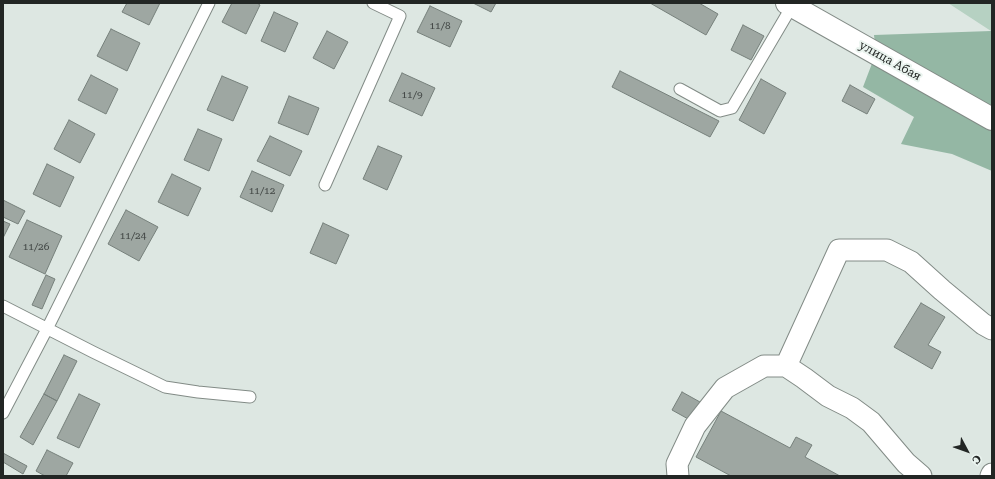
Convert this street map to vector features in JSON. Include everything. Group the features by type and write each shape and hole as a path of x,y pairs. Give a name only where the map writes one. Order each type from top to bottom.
{"main road":[{"name":"улица Абая","path":"789,4 992,119"}],"street":[{"path":"786,366 839,250 887,250 911,262 983,324 992,329"},
{"path":"678,476 677,464 695,426 725,388 764,366 786,366 828,396 852,408 871,422 906,463 921,476"}],"lane":[{"path":"3,413 47,329 209,3"},
{"path":"325,186 400,16 373,3"},
{"path":"680,89 720,111 732,108 789,4"},
{"path":"3,306 165,387 250,397"}],"green space":[{"path":"948,3 992,3 992,32 991,31"},
{"path":"991,31 992,171 952,154 901,144 914,117 863,87 876,53 874,35"}],"building":[{"path":"127,3 160,3 149,25 122,12"},
{"path":"232,3 257,3 260,5 246,34 222,22"},
{"path":"473,3 496,3 491,12"},
{"path":"650,3 699,3 718,14 706,35"},
{"path":"430,6 462,21 450,47 417,32"},
{"path":"274,12 298,23 285,52 261,41"},
{"path":"743,25 764,36 751,60 731,50"},
{"path":"111,29 140,43 127,71 97,56"},
{"path":"327,31 348,42 334,69 313,58"},
{"path":"620,71 719,121 710,137 612,87"},
{"path":"402,73 435,88 422,116 389,101"},
{"path":"91,75 118,89 106,114 78,100"},
{"path":"222,76 248,87 233,121 207,110"},
{"path":"761,79 786,93 764,134 739,120"},
{"path":"850,85 875,99 867,114 842,101"},
{"path":"289,96 319,108 308,135 278,123"},
{"path":"69,120 95,134 80,163 54,149"},
{"path":"198,129 222,139 209,171 184,160"},
{"path":"270,136 302,151 290,176 257,161"},
{"path":"378,146 402,156 387,190 363,179"},
{"path":"47,164 74,177 60,207 33,194"},
{"path":"252,171 284,185 272,212 240,197"},
{"path":"172,174 201,188 188,216 158,202"},
{"path":"3,200 25,211 18,224 3,217"},
{"path":"126,210 158,227 139,261 108,244"},
{"path":"27,220 62,236 45,274 9,257"},
{"path":"3,221 10,224 3,238"},
{"path":"323,223 349,235 336,264 310,253"},
{"path":"46,275 55,279 42,309 32,305"},
{"path":"921,303 945,317 928,345 941,352 932,369 894,347"},
{"path":"64,355 77,361 57,401 44,394"},
{"path":"682,392 700,402 690,420 672,410"},
{"path":"44,394 57,401 33,445 20,437"},
{"path":"79,394 100,404 79,448 57,438"},
{"path":"721,411 790,448 796,437 812,445 805,457 840,476 731,476 696,457"},
{"path":"47,450 73,463 66,476 45,476 36,471"},
{"path":"3,453 27,466 23,474 3,462"}]}
